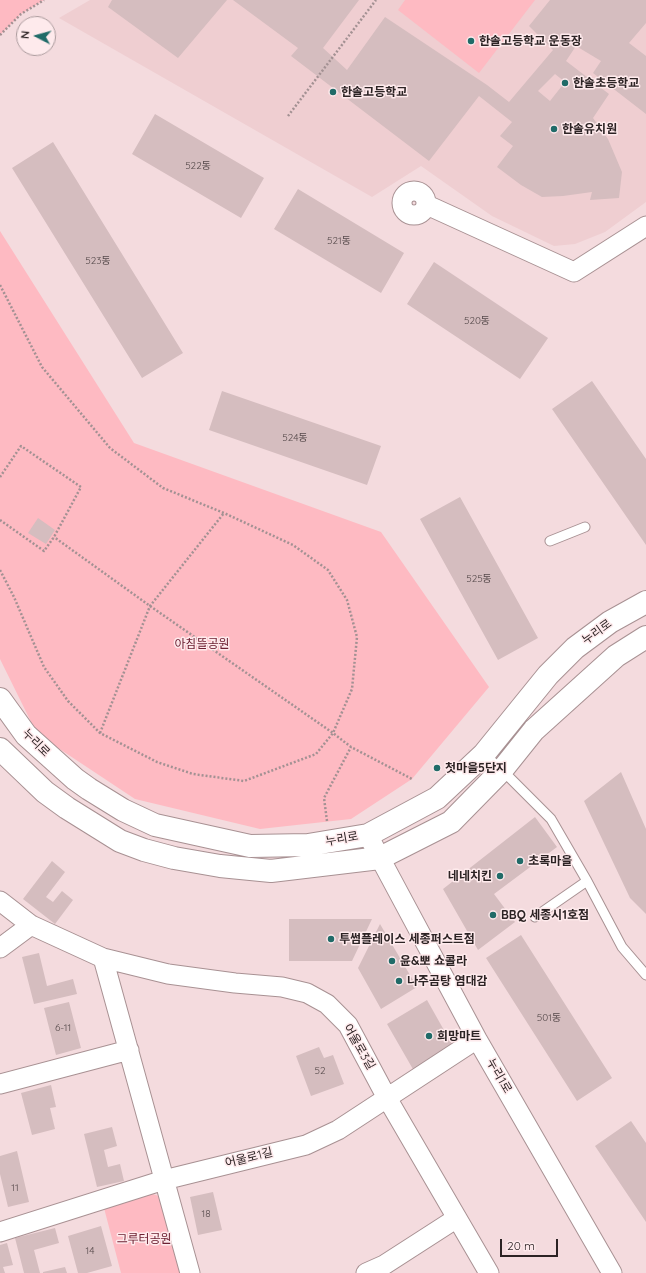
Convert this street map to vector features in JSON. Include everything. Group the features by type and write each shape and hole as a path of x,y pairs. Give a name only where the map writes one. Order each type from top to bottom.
{"street":[{"path":"426,205 574,272 646,226"},
{"name":"누리로","path":"0,699 26,736 88,789 123,810 155,825 250,846 308,845 368,835 437,798 484,754 548,675 575,648 610,622 646,602"},
{"name":"누리로","path":"0,749 45,792 67,808 120,842 144,850 174,858 220,866 271,871 380,858 451,822 502,770 540,724 616,656 646,638"},
{"name":"누리1로","path":"368,835 477,1039 612,1273"},
{"name":"어울로3길","path":"0,901 31,925 103,958 168,974 235,984 282,987 307,993 327,1004 348,1024 387,1098 489,1273"},
{"path":"0,948 31,925"},
{"path":"103,958 190,1273"},
{"name":"어울로1길","path":"0,1232 164,1180 306,1144 338,1130 477,1039"},
{"path":"0,1084 129,1050"},
{"path":"366,1273 384,1265 457,1218"}],"lane":[{"path":"550,541 584,527"},
{"path":"484,754 551,819 587,880 622,947 646,975"},
{"path":"535,917 587,880"}],"path":[{"path":"0,35 22,14 44,0"},
{"path":"288,116 376,0"},
{"path":"0,285 42,367 110,448 163,488 224,513 293,545 328,570 347,600 357,637 352,689 333,733 316,754 244,781 193,774 157,762 100,733 68,701 44,667 14,597 0,570"},
{"path":"0,477 21,446 81,487 54,537 44,551 0,520"},
{"path":"100,733 150,606 224,513"},
{"path":"54,537 351,747 412,779"},
{"path":"328,823 324,798 351,747"}],"shaded area":[{"path":"90,0 646,0 646,202 605,232 575,244 554,246 492,216 421,166 372,197 59,18"}],"green space":[{"path":"0,0 44,0 19,16 16,16 16,19 0,35"},
{"name":"한솔고등학교 운동장","path":"405,0 535,0 479,73 398,10"},
{"name":"아침뜰공원","path":"0,231 134,443 381,532 489,687 412,779 351,819 260,829 135,799 37,734 0,659"},
{"name":"그루터공원","path":"153,1194 164,1198 185,1273 121,1273 104,1208"}],"building":[{"path":"112,0 227,0 178,58 108,7"},
{"path":"233,0 359,0 323,48 347,70 385,17 487,85 509,102 553,50 529,26 550,0 646,0 646,23 629,43 646,56 646,114 593,73 601,61 576,46 566,61 609,94 593,118 608,139 622,172 619,198 590,200 592,192 542,197 521,185 497,167 513,146 500,136 512,122 479,96 429,161 291,56 298,48","holes":["555,74 565,82 550,101 538,91"]},
{"path":"155,114 264,178 241,218 132,154"},
{"path":"53,142 183,353 142,378 12,168"},
{"path":"298,189 404,253 381,293 274,229"},
{"path":"434,262 548,338 520,379 407,304"},
{"path":"592,381 646,459 646,545 552,409"},
{"path":"222,391 381,446 367,485 209,430"},
{"path":"460,497 538,638 498,660 420,519"},
{"path":"38,518 55,530 46,544 28,533"},
{"path":"621,772 646,829 646,914 630,898 584,801"},
{"path":"535,817 557,847 494,894 515,922 478,950 443,889"},
{"path":"52,861 65,872 46,897 53,902 62,891 73,900 55,924 23,899"},
{"path":"289,919 372,919 352,961 289,961"},
{"path":"380,924 417,987 381,1009 358,968"},
{"path":"521,935 612,1078 577,1101 486,958"},
{"path":"39,953 47,986 73,979 77,994 34,1004 22,957"},
{"path":"427,1000 454,1048 414,1071 387,1024"},
{"path":"69,1002 81,1048 56,1055 44,1008"},
{"path":"319,1047 324,1058 333,1055 344,1084 311,1096 296,1056"},
{"path":"51,1085 56,1107 50,1108 55,1129 32,1135 21,1093"},
{"path":"631,1121 646,1143 646,1222 595,1146"},
{"path":"112,1127 117,1146 104,1150 108,1167 120,1164 124,1181 97,1187 84,1134"},
{"path":"17,1151 29,1202 8,1207 0,1174 0,1156"},
{"path":"213,1192 222,1230 198,1235 190,1197"},
{"path":"101,1226 112,1266 87,1273 78,1273 68,1236"},
{"path":"55,1228 59,1243 34,1250 40,1273 24,1273 15,1238"},
{"path":"7,1243 13,1265 3,1267 5,1273 0,1273 0,1245"},
{"path":"65,1267 67,1273 43,1273 43,1272"}],"place":[{"name":"한솔고등학교 운동장","path":"471,41"},
{"name":"한솔초등학교","path":"565,83"},
{"name":"한솔고등학교","path":"333,92"},
{"name":"한솔유치원","path":"554,129"},
{"name":"첫마을5단지","path":"437,768"},
{"name":"초록마을","path":"520,861"},
{"name":"네네치킨","path":"500,876"},
{"name":"BBQ 세종시1호점","path":"493,915"},
{"name":"투썸플레이스 세종퍼스트점","path":"331,939"},
{"name":"윤&뽀 쇼콜라","path":"392,961"},
{"name":"나주곰탕 염대감","path":"399,981"},
{"name":"희망마트","path":"429,1036"}]}
